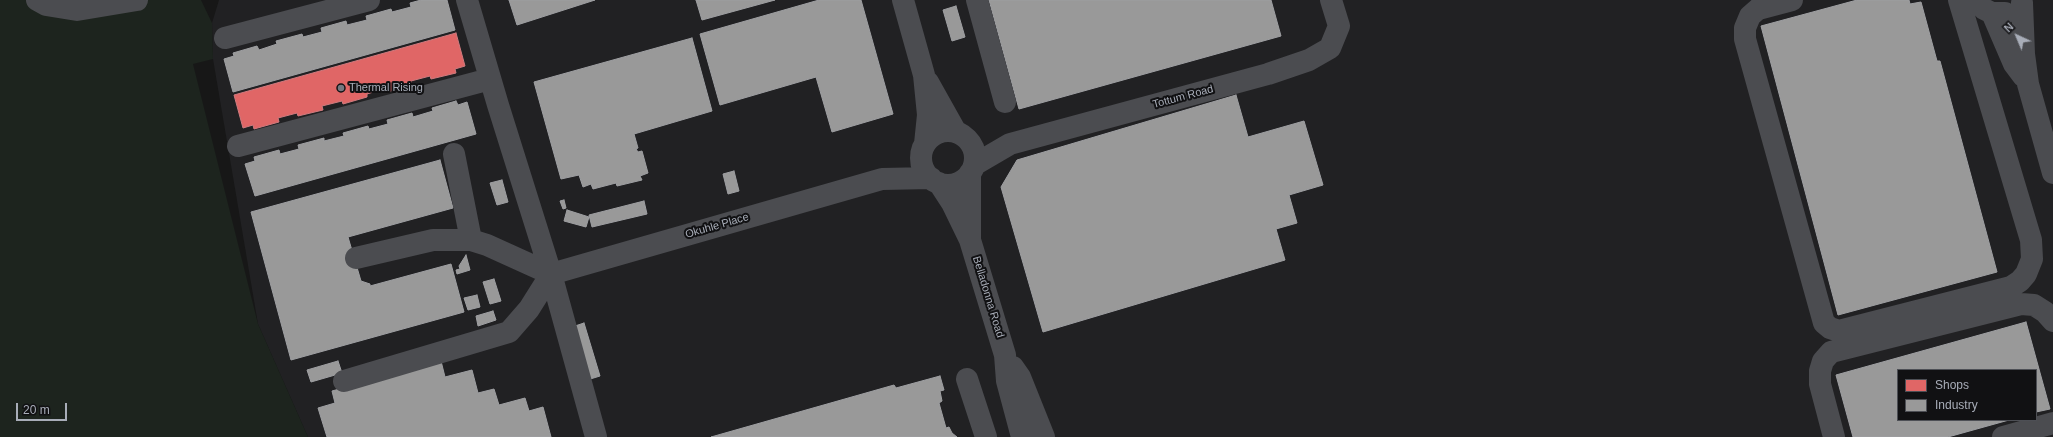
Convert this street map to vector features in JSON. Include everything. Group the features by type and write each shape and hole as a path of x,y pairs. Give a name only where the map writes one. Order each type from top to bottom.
{"street":[{"path":"37,0 46,4 77,10 137,0"},
{"path":"225,38 369,0"},
{"path":"467,0 551,274 596,437"},
{"name":"Belladonna Road","path":"903,0 924,75 928,115 922,162 925,171 935,181 970,240 1005,354 1007,381 1022,437"},
{"path":"977,0 1005,102"},
{"name":"Tottum Road","path":"972,169 1010,144 1268,74 1309,60 1330,48 1338,26 1331,0"},
{"path":"1792,0 1758,9 1750,16 1745,28 1745,39 1824,323 1830,328 1839,331 2011,287 2020,281 2026,274 2032,259 2031,240 1959,0"},
{"path":"1984,7 2009,13 2023,1"},
{"path":"2023,1 2024,54 2028,84 2053,173"},
{"path":"1984,7 2014,64 2028,84"},
{"name":"Belladonna Road","path":"924,75 962,136 974,148 975,157 972,169 970,240"},
{"path":"238,146 490,79"},
{"path":"923,149 930,137 938,133 947,131 962,136"},
{"name":"Tottum Road","path":"962,136 1010,144"},
{"name":"Okuhle Place","path":"882,179 923,149"},
{"path":"454,154 471,240"},
{"path":"935,181 956,183 972,169"},
{"name":"Okuhle Place","path":"551,274 882,179 935,181"},
{"path":"356,258 433,240 471,240 487,245 551,274"},
{"path":"344,381 455,350 509,332 529,309 551,274"},
{"path":"1834,437 1820,384 1820,371 1823,361 1831,352 2021,304 2034,305 2045,312 2053,321"},
{"name":"Belladonna Road","path":"1005,354 1020,377 1044,437"},
{"path":"967,379 986,437"},
{"path":"2004,437 2053,423"}],"shaded area":[{"path":"0,0 201,0 212,23 213,59 193,64 258,324 308,437 0,437"},
{"path":"219,0 2053,0 2053,437 308,437 258,324 213,59 212,23"}],"building: Shops":[{"path":"456,33 465,66 455,69 456,73 431,79 430,76 411,81 412,85 387,92 386,88 367,94 367,97 343,104 342,101 322,106 323,110 298,116 297,113 278,118 279,122 254,129 253,125 243,128 234,95"}],"building: Industry":[{"path":"421,0 447,0 455,30 233,92 224,59 234,56 233,53 257,46 259,50 277,44 276,41 302,34 303,37 322,32 321,28 346,21 347,25 367,20 366,16 391,9 392,12 411,7 410,3"},
{"path":"509,0 595,0 517,25"},
{"path":"696,0 775,0 702,20"},
{"path":"819,0 861,0 893,114 832,132 816,77 720,105 700,34"},
{"path":"989,0 1271,0 1281,36 1019,109"},
{"path":"1857,0 1909,0 1910,4 1921,2 1937,61 1940,61 1997,272 1838,315 1761,26"},
{"path":"956,6 965,37 952,41 943,10"},
{"path":"692,38 712,111 634,134 638,148 636,149 638,152 642,151 648,173 640,176 642,180 617,186 616,183 593,189 591,184 583,187 579,175 561,179 534,82"},
{"path":"1236,95 1248,137 1304,121 1323,185 1289,195 1297,223 1276,229 1285,260 1043,332 1001,187 1017,160"},
{"path":"456,101 458,105 467,102 476,134 255,196 245,164 255,161 254,157 279,150 280,154 299,149 298,145 324,138 324,141 344,136 343,133 368,126 369,129 388,124 387,120 412,113 413,117 433,111 432,108"},
{"path":"440,160 453,208 348,237 361,281 370,284 370,286 451,264 464,312 291,360 251,212"},
{"path":"734,171 739,191 728,194 723,174"},
{"path":"502,180 508,202 497,205 490,183"},
{"path":"564,200 566,208 563,209 560,201"},
{"path":"644,201 647,214 592,227 589,215"},
{"path":"567,210 589,217 586,227 564,221"},
{"path":"466,255 470,270 457,274 456,270 460,269 459,266"},
{"path":"494,279 501,301 490,304 483,282"},
{"path":"477,295 480,307 468,310 464,298"},
{"path":"493,311 496,320 478,326 476,316"},
{"path":"2026,322 2050,409 2037,412 2037,369 1897,369 1897,421 2005,421 1948,437 1853,437 1836,375"},
{"path":"584,323 600,376 587,380 575,326"},
{"path":"338,361 342,373 311,382 307,370"},
{"path":"441,361 445,377 472,370 478,393 494,389 499,405 525,398 529,411 543,407 551,437 327,437 318,408 335,403 332,391"},
{"path":"940,376 944,390 940,391 942,401 939,403 946,428 949,427 952,433 957,437 711,437 894,385 896,388"}],"place":[{"name":"Thermal Rising","path":"341,88"}]}
